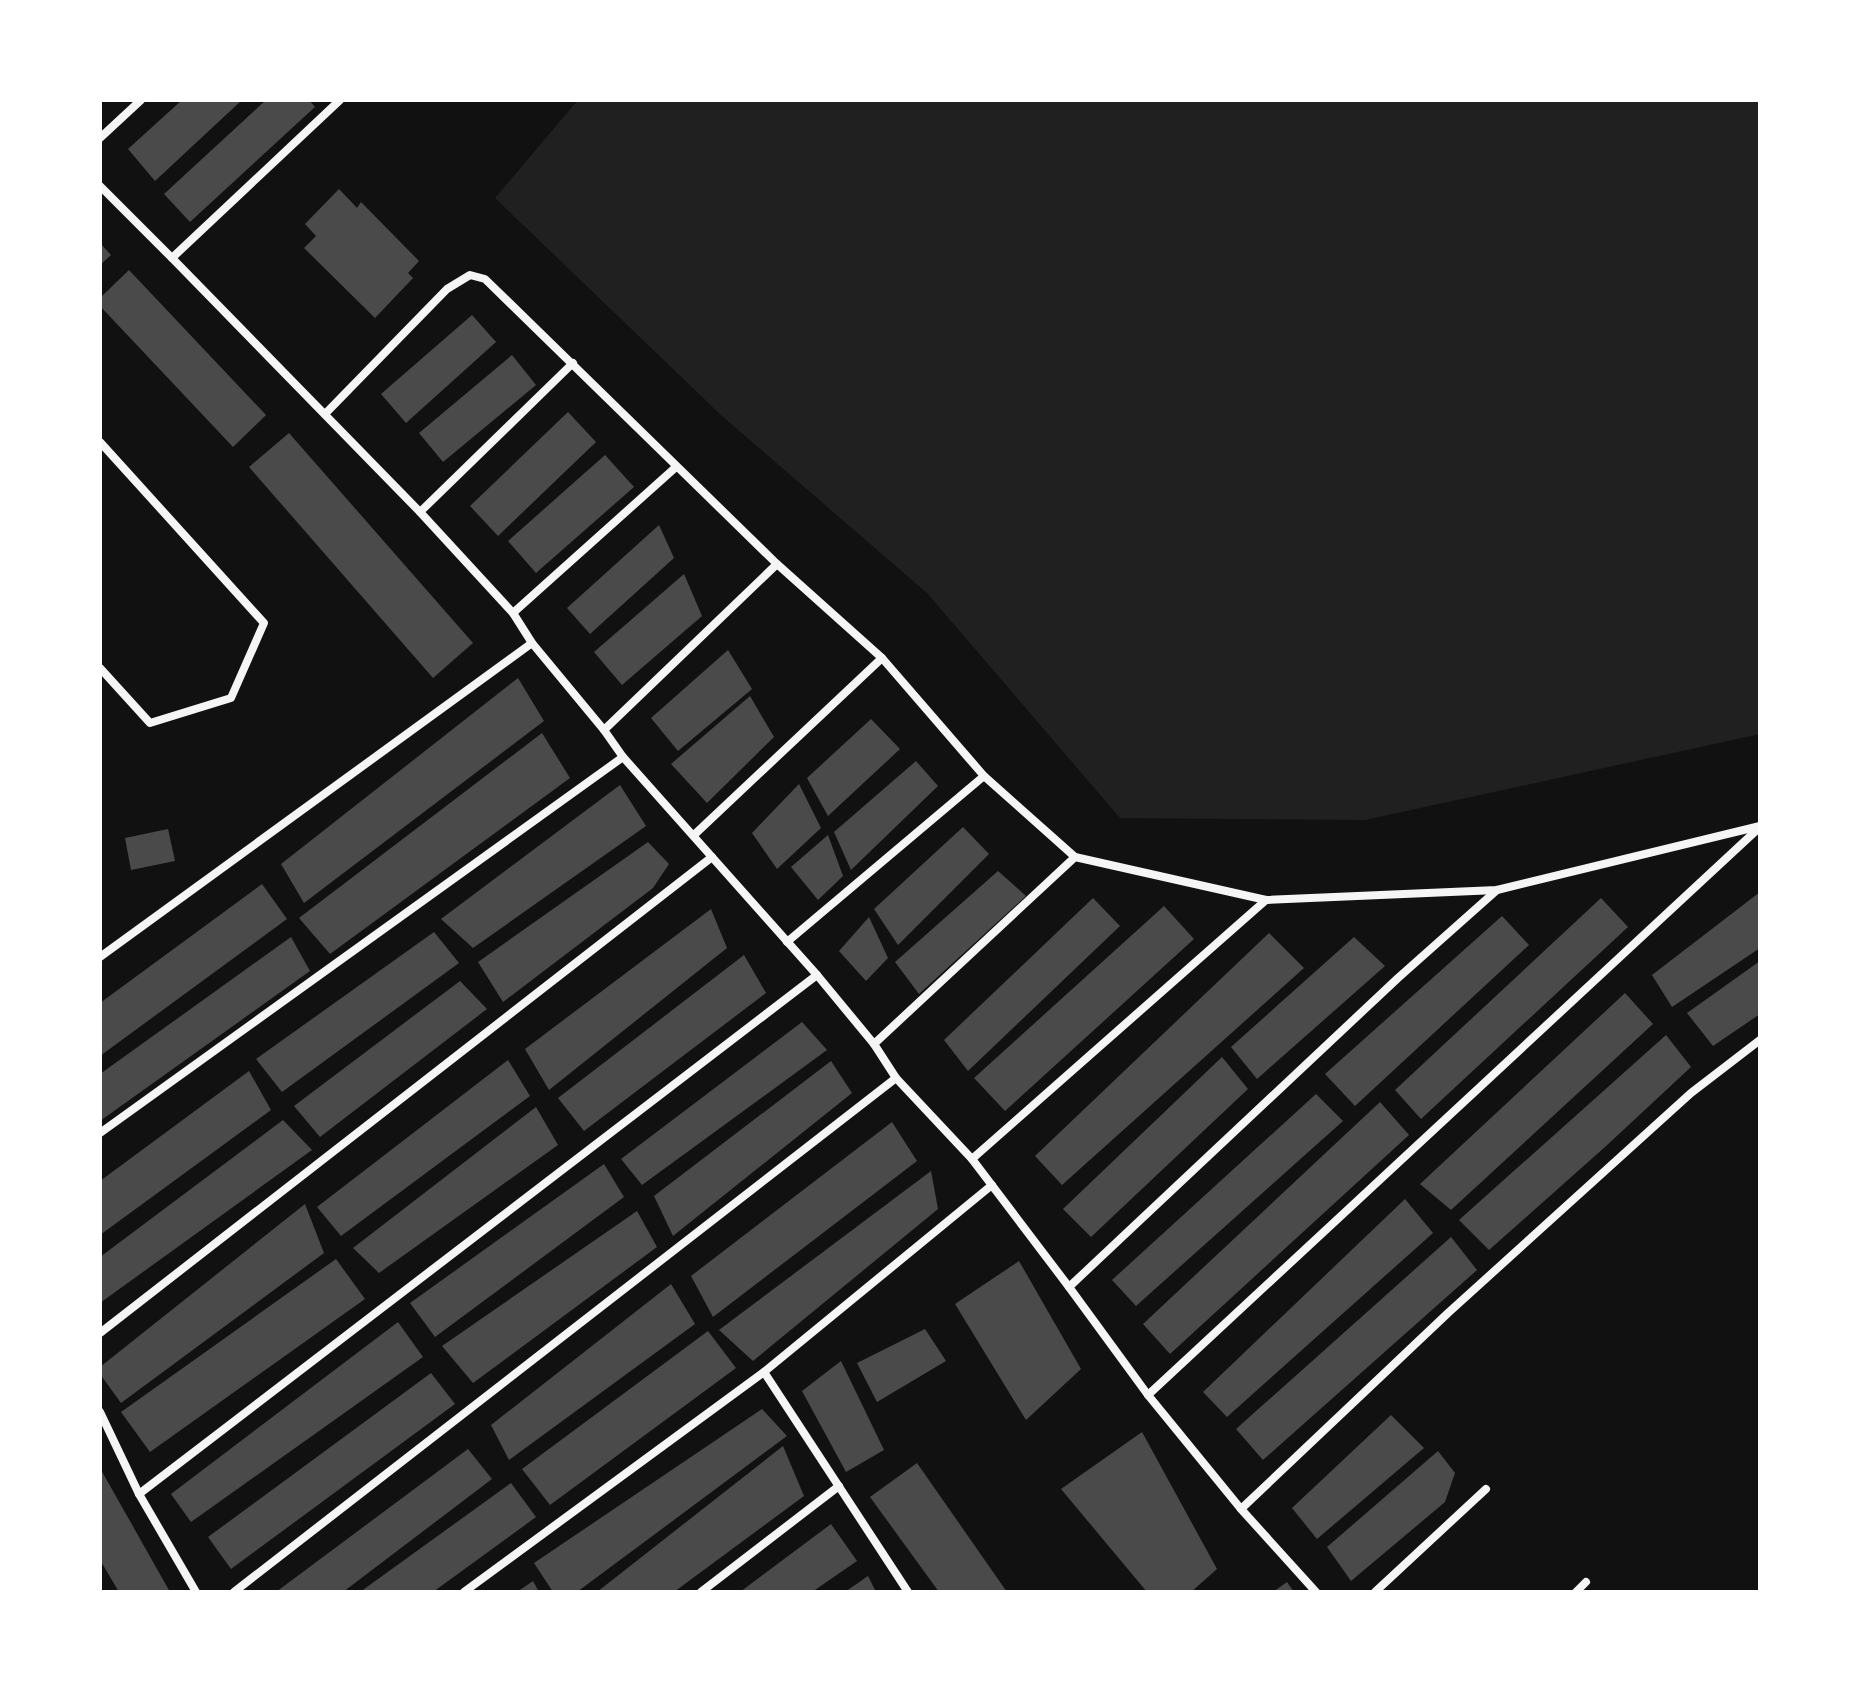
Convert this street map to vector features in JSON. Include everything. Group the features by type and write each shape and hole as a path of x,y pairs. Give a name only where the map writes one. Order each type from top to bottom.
{"street":[{"path":"100,138 141,100"},
{"path":"172,258 340,100"},
{"path":"100,186 420,512 513,613 532,643 623,757 817,975 874,1044 896,1078 972,1159 1148,1395 1241,1509 1316,1592"},
{"path":"325,414 447,289 470,275 485,279 777,564 882,658 984,776 1075,857 1266,900 1497,890 1760,826"},
{"path":"420,512 573,363"},
{"path":"100,442 264,623 231,698 150,723 100,668"},
{"path":"513,613 676,467"},
{"path":"604,730 777,564"},
{"path":"100,957 532,643"},
{"path":"694,835 882,658"},
{"path":"100,1133 623,757"},
{"path":"787,942 984,776"},
{"path":"1148,1395 1760,826"},
{"path":"100,1333 712,857"},
{"path":"874,1044 1075,857"},
{"path":"1069,1287 1398,978 1497,890"},
{"path":"972,1159 1266,900"},
{"path":"139,1494 817,975"},
{"path":"1241,1509 1448,1313 1679,1103 1760,1040"},
{"path":"234,1592 896,1078"},
{"path":"464,1592 764,1372 992,1185"},
{"path":"764,1372 908,1592"},
{"path":"100,1412 139,1494 196,1592"},
{"path":"701,1592 839,1486"},
{"path":"1375,1592 1486,1489"},
{"path":"1576,1592 1586,1582"}],"shaded area":[{"path":"578,100 1760,100 1760,734 1365,820 1120,818 927,593 722,416 495,198"}],"building":[{"path":"182,100 242,100 155,181 128,149"},
{"path":"266,100 309,100 315,107 190,222 164,194"},
{"path":"339,189 357,208 361,202 419,261 408,273 413,278 375,318 304,248 316,236 305,224"},
{"path":"100,243 111,255 100,265"},
{"path":"129,270 266,415 233,447 100,306 100,298"},
{"path":"472,315 496,342 406,423 381,394"},
{"path":"512,355 536,385 443,462 419,433"},
{"path":"568,412 596,442 498,536 470,506"},
{"path":"289,433 473,643 433,678 249,467"},
{"path":"605,455 634,487 536,573 508,541"},
{"path":"659,525 674,558 590,634 567,608"},
{"path":"684,574 702,616 622,685 594,652"},
{"path":"728,650 752,689 678,751 651,718"},
{"path":"518,678 544,721 304,903 281,864"},
{"path":"750,696 774,737 707,803 671,764"},
{"path":"871,719 900,749 828,816 807,778"},
{"path":"542,733 570,778 330,954 299,918"},
{"path":"916,761 938,786 851,870 834,832"},
{"path":"799,784 821,828 777,869 752,833"},
{"path":"620,785 646,826 473,948 441,919"},
{"path":"963,827 989,854 898,945 874,909"},
{"path":"168,829 175,861 131,870 125,838"},
{"path":"828,835 843,876 818,900 791,867"},
{"path":"648,842 669,864 653,888 503,1002 478,962"},
{"path":"998,871 1026,896 919,994 895,962"},
{"path":"262,884 287,919 100,1056 100,1003"},
{"path":"1760,892 1760,948 1672,1007 1652,975"},
{"path":"1093,898 1120,926 968,1071 944,1040"},
{"path":"1601,898 1628,927 1421,1119 1395,1090"},
{"path":"1164,906 1194,939 1005,1111 974,1078"},
{"path":"711,909 727,948 549,1090 525,1049"},
{"path":"1502,916 1529,945 1355,1106 1325,1074"},
{"path":"869,917 888,958 866,981 839,951"},
{"path":"434,932 459,963 282,1092 256,1059"},
{"path":"1269,933 1304,968 1062,1185 1035,1156"},
{"path":"291,937 310,971 100,1121 100,1074"},
{"path":"1354,937 1385,966 1257,1079 1231,1047"},
{"path":"744,955 766,993 584,1131 558,1098"},
{"path":"1760,961 1760,1014 1713,1046 1687,1013"},
{"path":"460,981 487,1009 320,1137 294,1106"},
{"path":"1625,993 1653,1024 1451,1210 1420,1184"},
{"path":"802,1022 827,1050 642,1185 621,1159"},
{"path":"1666,1035 1691,1067 1489,1250 1459,1220"},
{"path":"1222,1057 1248,1089 1091,1237 1063,1209"},
{"path":"508,1060 530,1096 341,1236 317,1207"},
{"path":"831,1061 852,1093 673,1236 654,1196"},
{"path":"249,1071 271,1110 100,1235 100,1181"},
{"path":"1316,1094 1343,1121 1136,1306 1112,1280"},
{"path":"1380,1102 1409,1135 1170,1354 1143,1324"},
{"path":"536,1107 558,1145 379,1273 353,1248"},
{"path":"283,1120 312,1150 100,1303 100,1257"},
{"path":"892,1122 917,1161 713,1317 691,1276"},
{"path":"604,1164 624,1197 435,1337 410,1303"},
{"path":"931,1171 938,1209 753,1361 719,1330"},
{"path":"1405,1199 1433,1233 1227,1417 1203,1392"},
{"path":"305,1204 324,1253 121,1403 100,1374 100,1367"},
{"path":"637,1211 657,1247 473,1383 442,1346"},
{"path":"1451,1237 1477,1270 1263,1460 1236,1429"},
{"path":"336,1259 365,1299 150,1452 121,1412"},
{"path":"1019,1261 1081,1369 1026,1420 955,1304"},
{"path":"671,1284 695,1324 509,1460 491,1425"},
{"path":"398,1322 423,1357 191,1522 171,1494"},
{"path":"925,1329 946,1361 877,1402 857,1363"},
{"path":"708,1331 736,1368 550,1505 522,1469"},
{"path":"841,1361 884,1450 846,1472 802,1391"},
{"path":"431,1373 455,1404 231,1569 208,1537"},
{"path":"762,1409 787,1436 577,1592 553,1592 534,1563"},
{"path":"1391,1415 1424,1448 1317,1539 1292,1508"},
{"path":"1142,1432 1217,1569 1191,1592 1147,1592 1061,1489"},
{"path":"783,1446 804,1496 674,1592 597,1592"},
{"path":"468,1449 492,1479 343,1592 276,1592"},
{"path":"1438,1451 1455,1473 1445,1502 1351,1581 1327,1547"},
{"path":"917,1463 1007,1592 939,1592 870,1497"},
{"path":"100,1468 170,1592 119,1592 100,1560"},
{"path":"511,1483 536,1517 433,1592 360,1592"},
{"path":"831,1524 857,1561 812,1592 740,1592"},
{"path":"868,1576 876,1592 845,1592"},
{"path":"533,1581 539,1592 517,1592"},
{"path":"1287,1582 1294,1592 1273,1592"}]}
